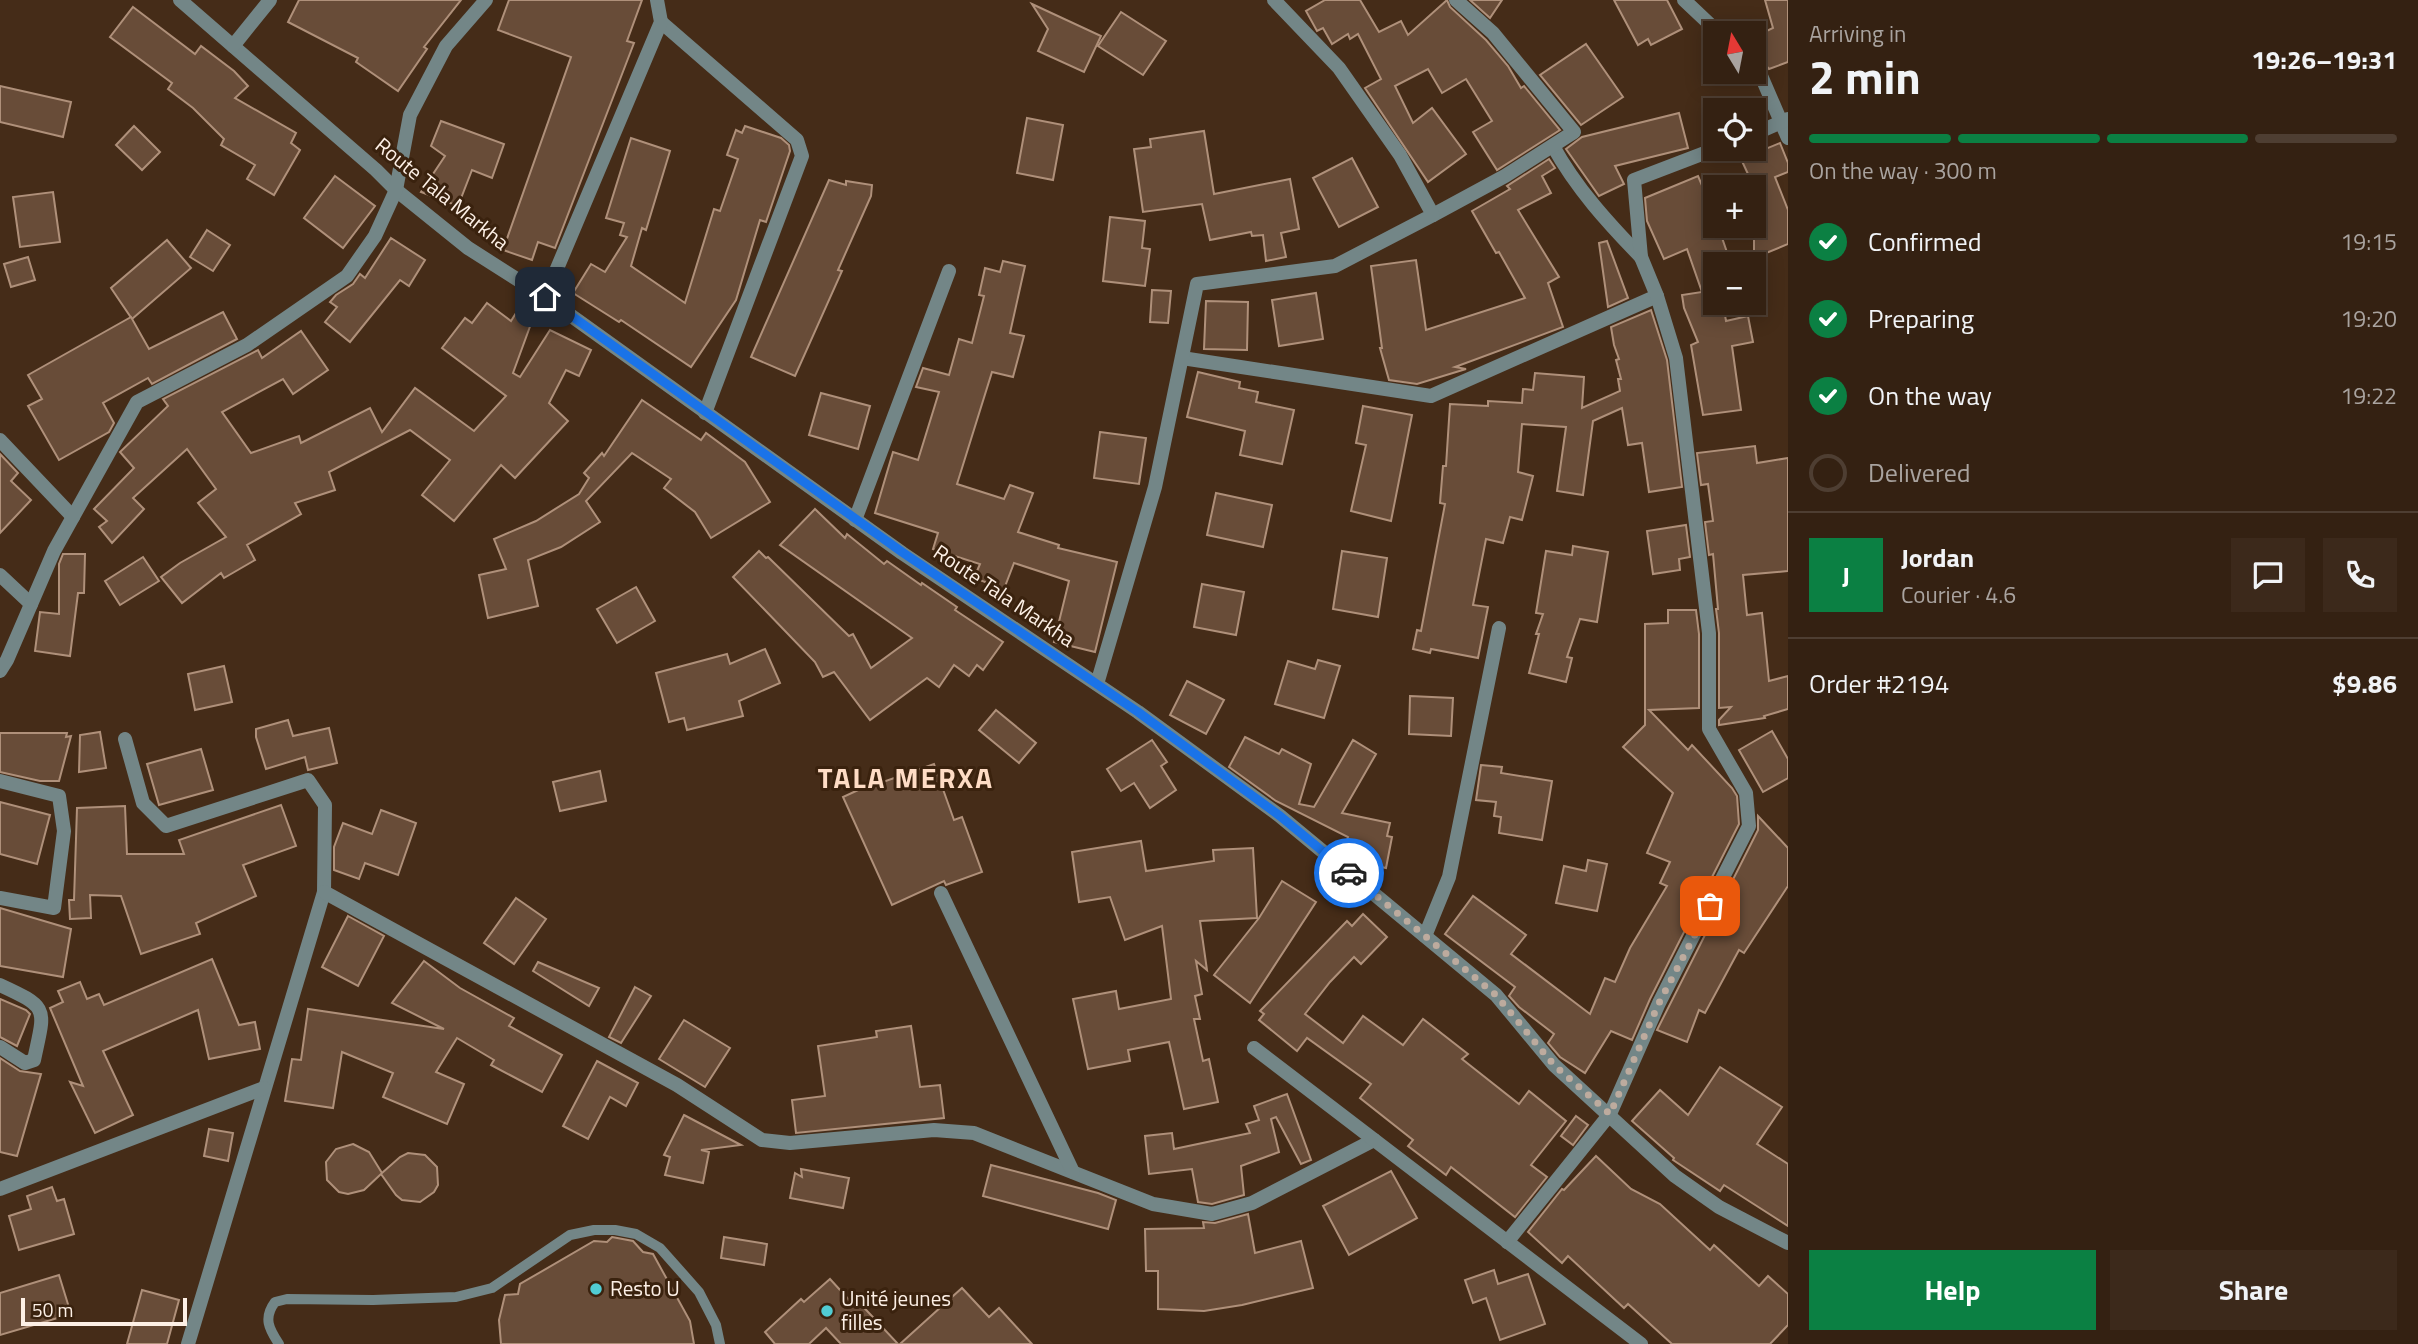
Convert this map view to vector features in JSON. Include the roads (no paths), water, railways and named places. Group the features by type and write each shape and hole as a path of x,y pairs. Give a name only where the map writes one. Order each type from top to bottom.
{"street":[{"name":"Route Tala Markha","path":"180,0 396,190 468,247 545,297 855,520 1097,684 1280,816 1496,995 1554,1065 1675,1176 1719,1207 1788,1243"},
{"path":"233,46 270,0"},
{"path":"0,671 54,551 137,402 247,345 347,276 376,236 396,190 410,115 446,46 486,0"},
{"path":"545,297 661,22 657,0"},
{"path":"1275,0 1339,68 1400,155 1433,215"},
{"path":"1097,684 1155,487 1197,284 1335,266 1505,176 1574,131 1493,33 1456,0"},
{"path":"1684,0 1706,21"},
{"path":"661,22 797,140 802,156 705,413"},
{"path":"1766,84 1785,121 1788,138"},
{"path":"1766,129 1785,121"},
{"path":"1553,146 1568,173 1605,220 1642,257"},
{"path":"1507,1242 1610,1114 1659,1003 1749,826 1746,793 1709,729 1709,633 1678,372 1657,296 1642,257 1634,180 1703,154"},
{"path":"855,520 949,271"},
{"path":"1182,358 1431,396 1657,296"},
{"path":"0,440 73,517"},
{"path":"0,575 32,604"},
{"path":"1425,936 1449,877 1499,628"},
{"path":"125,739 144,803 166,826 309,780 325,804 324,892 188,1344"},
{"path":"0,781 59,796 64,831 54,908 0,898"},
{"path":"324,892 677,1086 762,1140 790,1143 934,1130 974,1133 1153,1204 1212,1214 1252,1203 1374,1140"},
{"path":"941,893 1073,1172"},
{"path":"0,985 32,1000 41,1011 42,1025 34,1060 25,1063 0,1047"},
{"path":"1254,1048 1641,1344"},
{"path":"0,1189 264,1088"}],"lane":[{"path":"279,1344 267,1323 268,1311 275,1302 287,1299 456,1297 492,1287 570,1235 594,1230 615,1230 636,1234 660,1248 699,1292 716,1325 720,1344"}],"place":[{"name":"Resto U","path":"596,1289"},
{"name":"Unité jeunes filles","path":"827,1311"}],"district":[{"name":"TALA MERXA","path":"906,778"}]}
